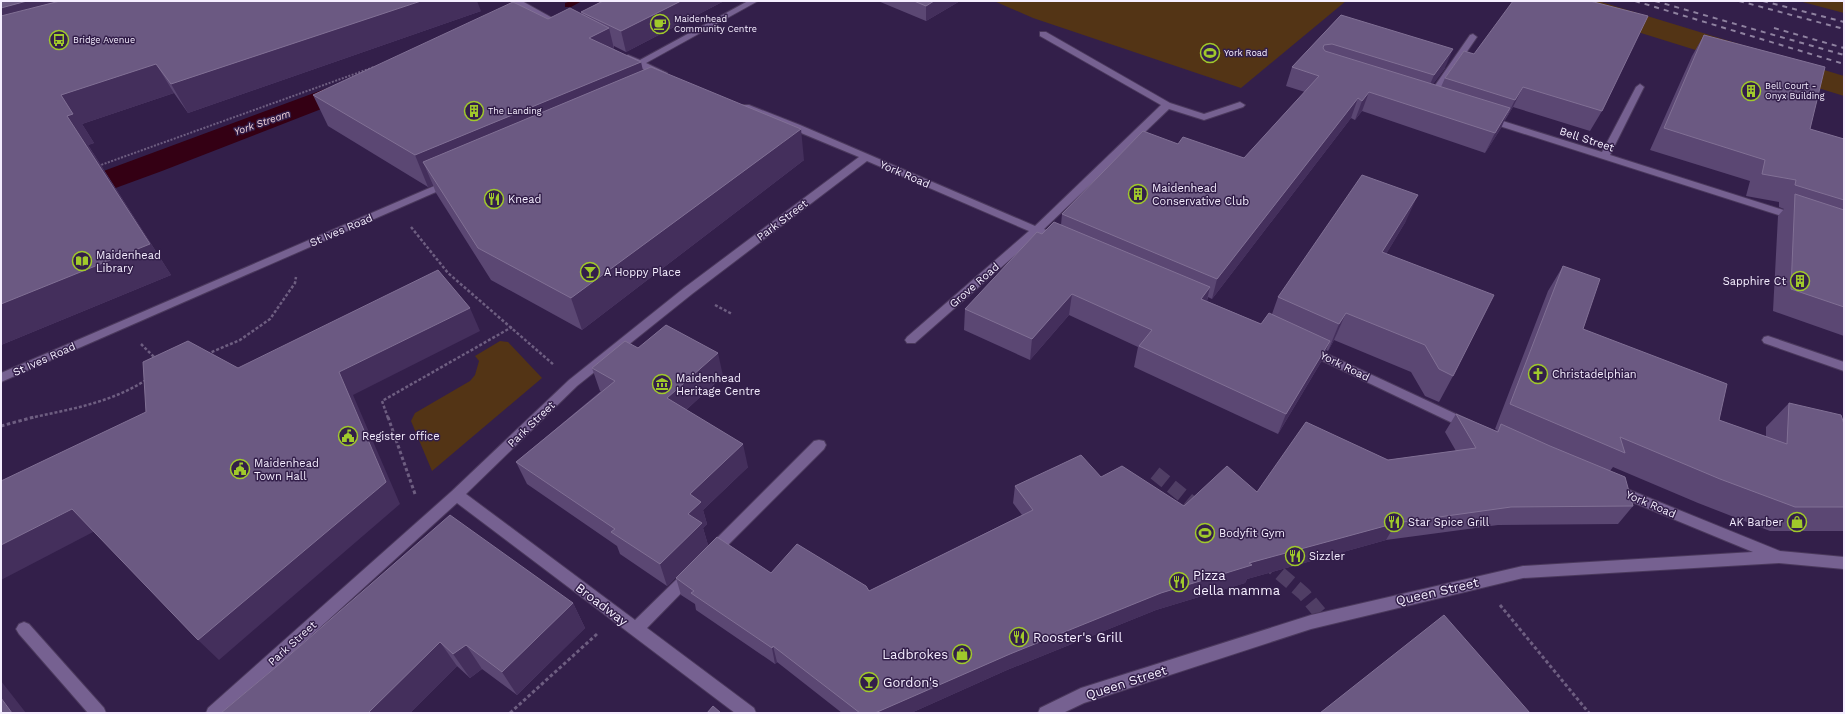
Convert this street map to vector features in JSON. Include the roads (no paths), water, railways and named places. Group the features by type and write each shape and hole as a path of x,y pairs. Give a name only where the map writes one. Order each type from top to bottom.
{"street":[{"path":"516,1 571,30"},
{"path":"639,64 754,1"},
{"path":"1043,34 1167,105 1204,117 1240,105"},
{"path":"1429,100 1474,38"},
{"path":"619,54 674,79"},
{"path":"1604,157 1640,87"},
{"name":"York Road","path":"739,104 797,126 1066,243"},
{"name":"Grove Road","path":"911,340 1036,230 1167,105"},
{"name":"Bell Street","path":"1481,116 1805,221"},
{"name":"Park Street","path":"214,713 457,495 573,383 688,291 866,157"},
{"name":"St Ives Road","path":"1,378 458,179"},
{"path":"1768,340 1844,367"},
{"name":"York Road","path":"1299,345 1479,430"},
{"path":"636,629 819,445"},
{"name":"York Road","path":"1602,484 1779,558"},
{"name":"Broadway","path":"457,495 748,713"},
{"name":"Queen Street","path":"1046,713 1082,696 1311,622 1523,572 1779,558 1844,563"},
{"path":"24,629 98,713"}],"water":[{"name":"York Stream","path":"514,34 162,171 1,230 1,209 468,36"}],"waterway":[{"name":"York Stream","path":"568,5 578,1"}],"tunnel":[{"path":"1155,473 1202,511"},
{"path":"1264,560 1304,594 1325,619"}],"railway":[{"path":"1635,1 1844,64"},
{"path":"1655,1 1844,55"},
{"path":"1739,1 1844,29"},
{"path":"1763,1 1844,22"},
{"path":"1774,28 1844,48"}],"place":[{"name":"Maidenhead Community Centre","path":"660,24"},
{"name":"Bridge Avenue","path":"59,40"},
{"name":"York Road","path":"1210,53"},
{"name":"Bell Court - Onyx Building","path":"1751,91"},
{"name":"The Landing","path":"474,111"},
{"name":"Maidenhead Conservative Club","path":"1138,194"},
{"name":"Knead","path":"494,199"},
{"name":"Maidenhead Library","path":"82,261"},
{"name":"A Hoppy Place","path":"590,272"},
{"name":"Sapphire Ct","path":"1800,281"},
{"name":"Christadelphian","path":"1538,374"},
{"name":"Maidenhead Heritage Centre","path":"662,384"},
{"name":"Register office","path":"348,436"},
{"name":"Maidenhead Town Hall","path":"240,469"},
{"name":"Star Spice Grill","path":"1394,522"},
{"name":"AK Barber","path":"1797,522"},
{"name":"Bodyfit Gym","path":"1205,533"},
{"name":"Sizzler","path":"1295,556"},
{"name":"Pizza della mamma","path":"1179,582"},
{"name":"Rooster's Grill","path":"1019,637"},
{"name":"Ladbrokes","path":"962,654"},
{"name":"Gordon's","path":"869,682"}]}
